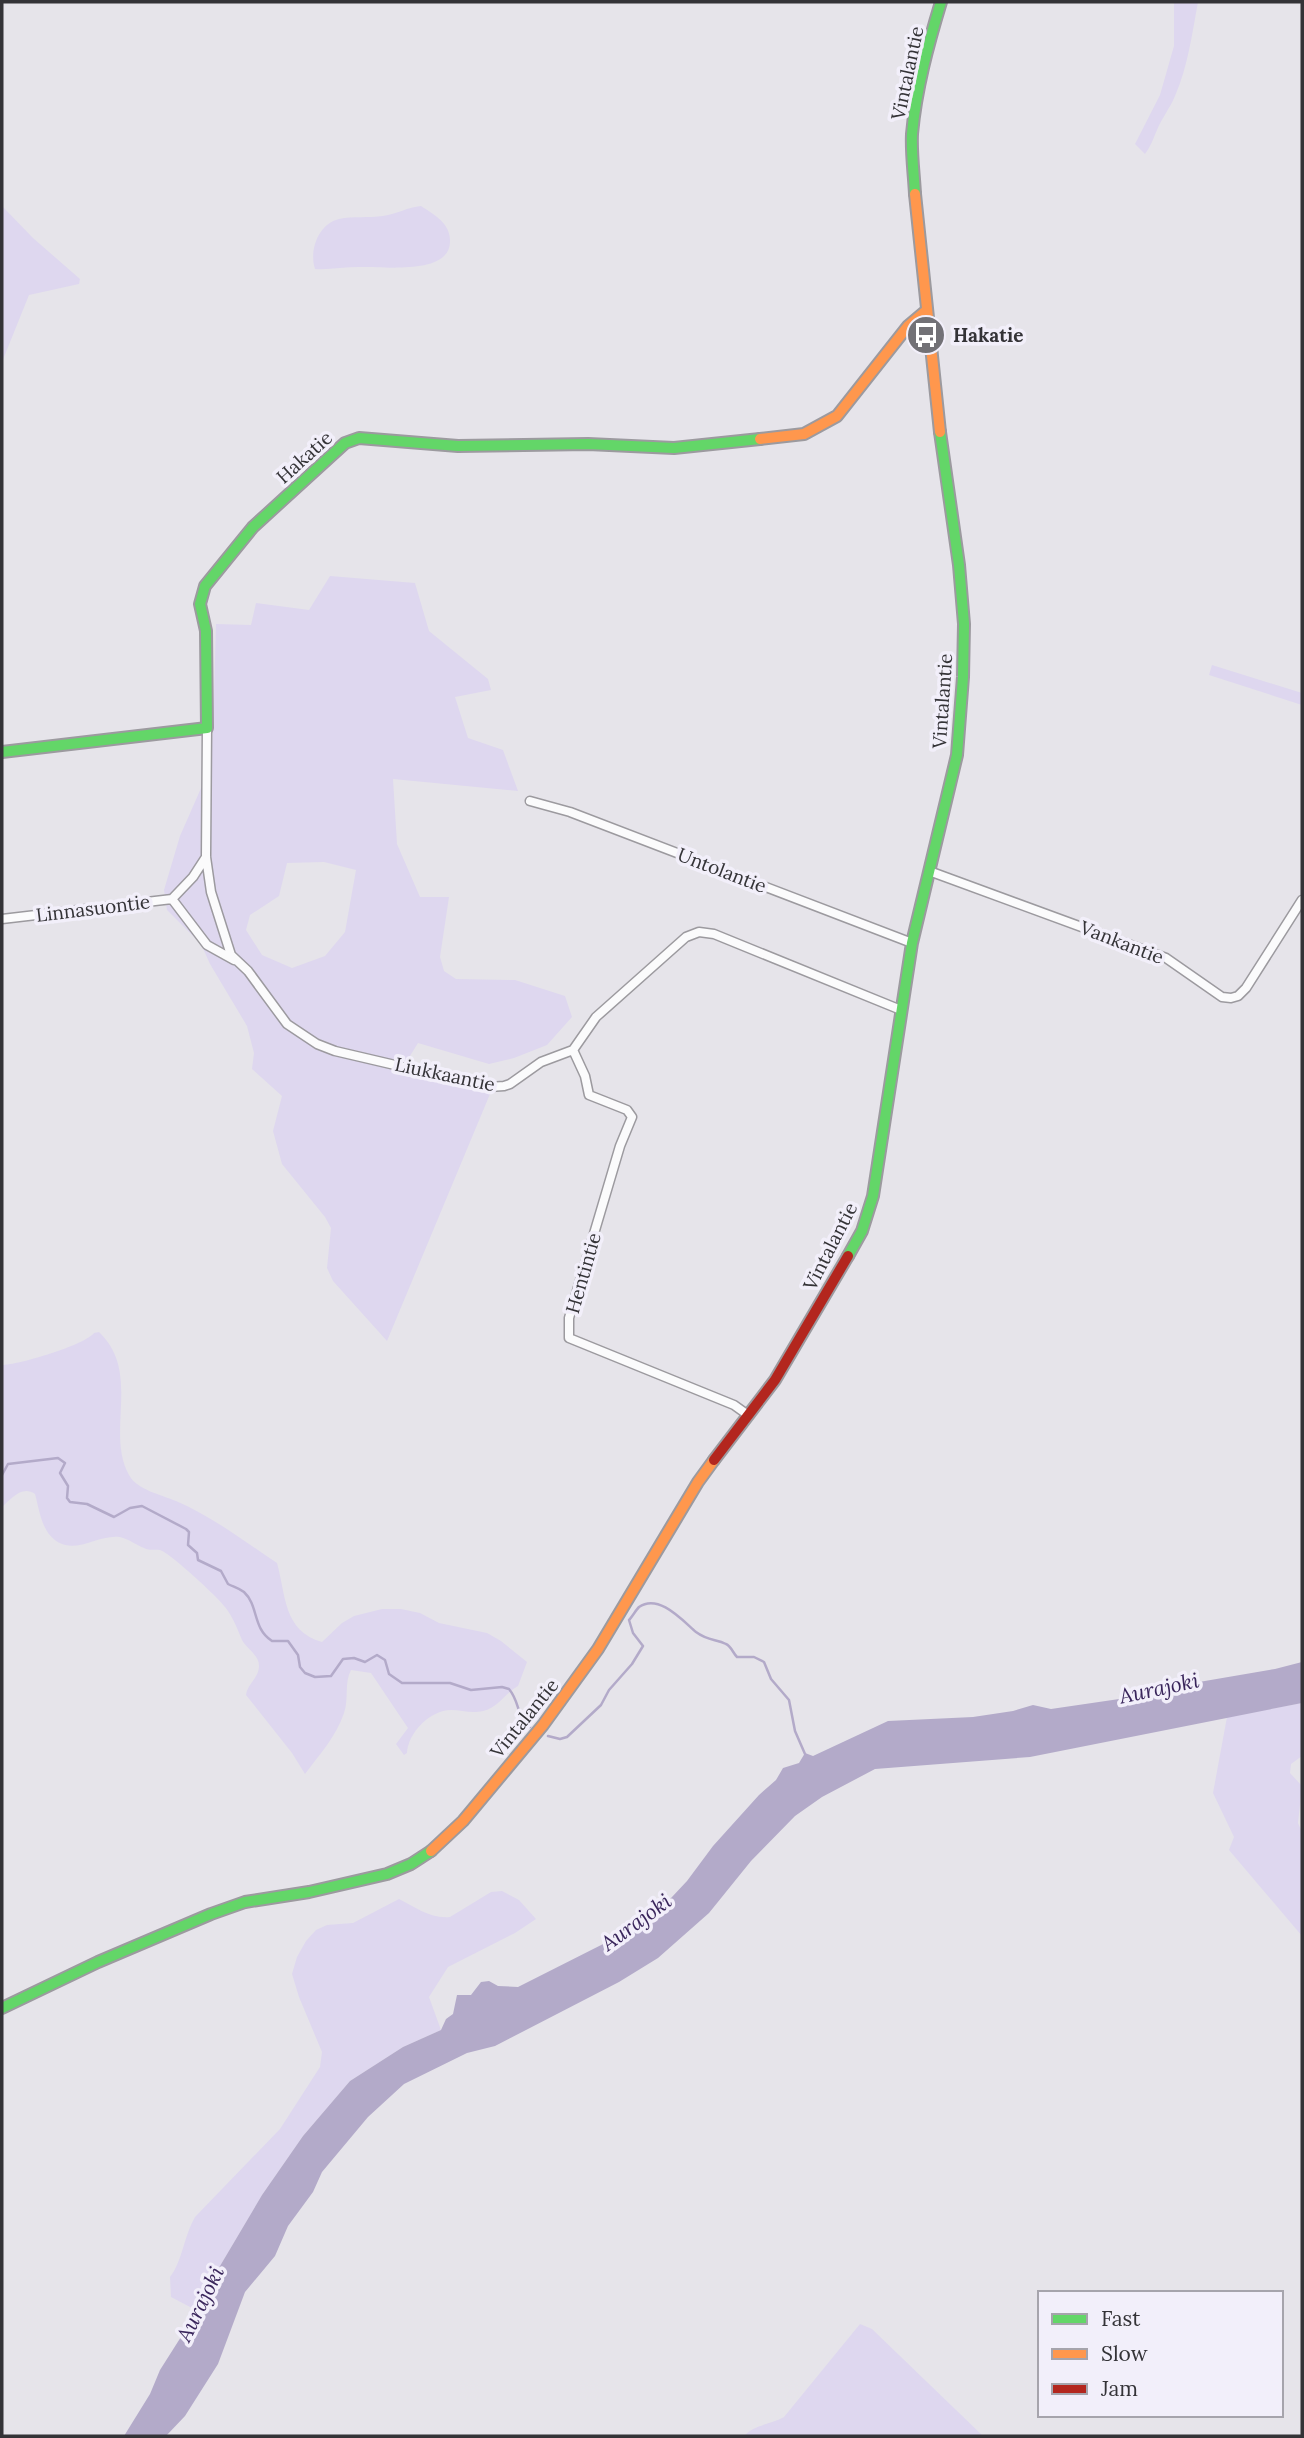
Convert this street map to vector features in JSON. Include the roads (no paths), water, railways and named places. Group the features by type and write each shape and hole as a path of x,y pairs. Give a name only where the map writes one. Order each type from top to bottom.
{"street":[{"name":"Vintalantie","path":"2,2008 98,1962 211,1914 246,1902 309,1892 387,1874 411,1864 434,1849 463,1821 544,1725 569,1691 624,1608 698,1482 775,1380 862,1231 873,1196 912,943 957,755 963,677 964,624 959,565 934,392 912,137 926,51 941,2"},
{"name":"Hakatie","path":"206,728 206,631 200,604 205,586 253,527 345,443 359,438 458,446 588,444 674,448 804,434 837,416 908,326 927,310"},
{"path":"2,752 206,728"},
{"name":"Liukkaantie","path":"206,728 206,857 211,892 217,906 221,930 231,955 248,971 287,1024 317,1044 335,1051 496,1087 510,1084 541,1062 573,1050"},
{"name":"Untolantie","path":"530,801 570,811 912,943"},
{"name":"Linnasuontie","path":"2,919 172,899 193,877 206,857"},
{"name":"Vankantie","path":"929,871 1166,958 1218,994 1231,998 1238,996 1246,988 1302,900"},
{"path":"172,899 207,945 236,961"},
{"path":"573,1050 596,1017 686,937 699,932 714,934 901,1010"},
{"name":"Hentintie","path":"573,1050 585,1076 589,1094 628,1110 632,1117 620,1146 569,1318 569,1338 734,1405 748,1415"}],"water":[{"name":"Aurajoki","path":"1302,1662 1302,1703 1030,1757 875,1769 822,1797 795,1816 751,1861 709,1913 658,1958 619,1982 495,2046 467,2053 404,2084 368,2117 322,2172 313,2192 288,2226 275,2256 245,2292 218,2364 185,2416 166,2436 124,2436 150,2394 160,2370 193,2318 200,2296 262,2195 303,2136 350,2081 403,2047 441,2030 446,2019 453,2014 457,1995 471,1995 481,1982 518,1987 656,1914 687,1881 713,1846 776,1780 783,1768 799,1763 805,1753 813,1756 888,1721 973,1717 1033,1705 1051,1709 1167,1692 1199,1682"}],"waterway":[{"path":"2,1475 8,1464 58,1458 65,1463 60,1473 68,1486 67,1498 70,1502 87,1504 114,1517 130,1508 142,1506 186,1529 189,1532 188,1545 197,1553 198,1560 221,1571 228,1584 244,1592 252,1604 261,1630 272,1641 288,1641 298,1655 300,1667 305,1673 315,1677 331,1676 343,1659 354,1658 365,1662 377,1655 385,1660 389,1674 402,1683 450,1683 471,1690 502,1687 509,1689 522,1718 530,1727"},
{"path":"548,1736 560,1739 567,1737 601,1705 609,1690 632,1664 643,1646 633,1633 629,1620 639,1607 655,1603 670,1610 700,1635 728,1645 737,1657 754,1657 764,1662 771,1679 789,1700 795,1731 805,1754"}],"place":[{"name":"Hakatie","path":"926,335"}]}
